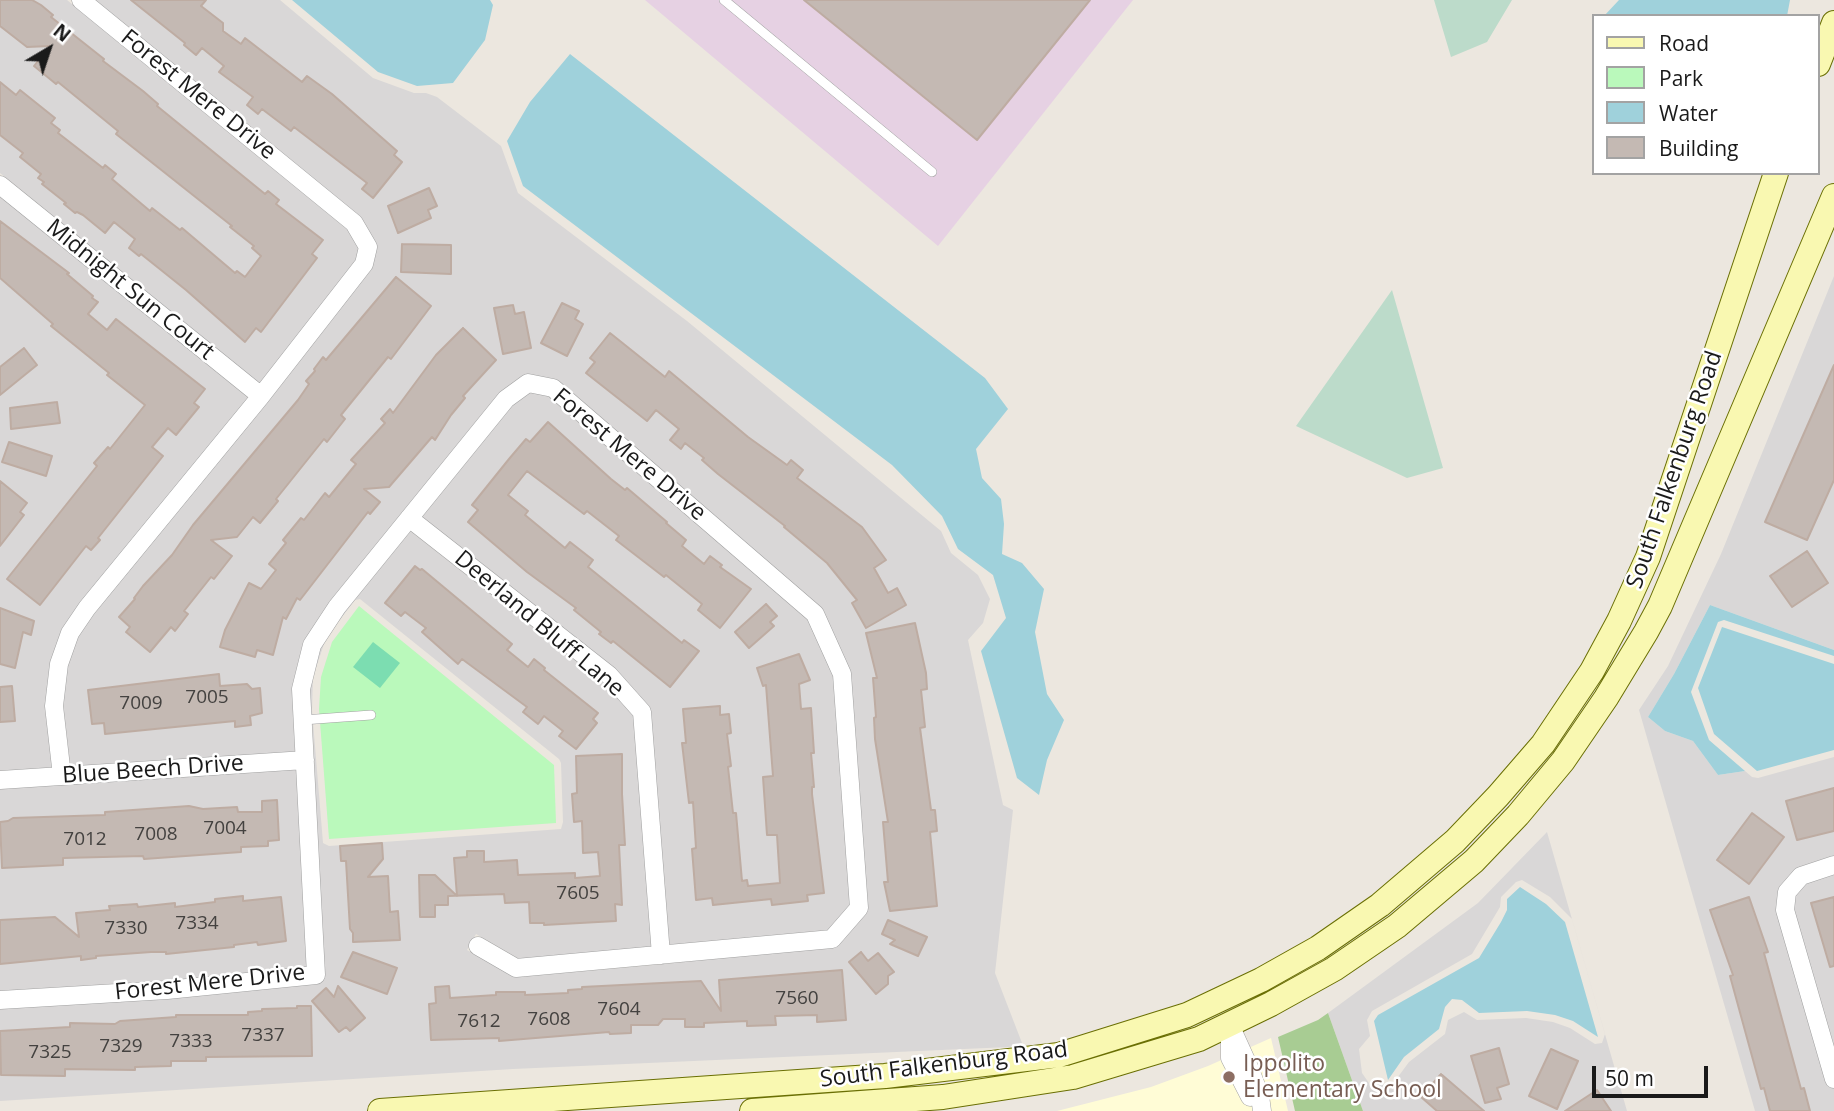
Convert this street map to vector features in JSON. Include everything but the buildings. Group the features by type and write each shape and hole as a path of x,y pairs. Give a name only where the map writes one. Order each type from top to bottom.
{"street":[{"name":"Forest Mere Drive","path":"62,776 54,706 59,664 69,633 364,264 368,247 354,223 81,0"},
{"path":"1820,59 1834,23"},
{"name":"South Falkenburg Road","path":"380,1111 885,1076 1059,1055 1186,1015 1261,980 1318,948 1380,905 1455,841 1499,796 1543,744 1592,671 1648,558 1775,175"},
{"name":"Midnight Sun Court","path":"0,185 261,396"},
{"name":"South Falkenburg Road","path":"752,1111 917,1105 1073,1077 1199,1039 1334,969 1397,926 1474,861 1518,815 1563,761 1606,698 1660,606 1834,196"},
{"name":"Forest Mere Drive","path":"0,1000 167,990 316,975 301,689 312,645 337,607 506,399 528,383 552,388 815,614 842,674 859,908 832,939 516,968 478,946"},
{"name":"Deerland Bluff Lane","path":"409,518 609,675 642,712 661,955"},
{"name":"Blue Beech Drive","path":"0,780 305,760"},
{"path":"1834,865 1801,876 1787,892 1785,910 1834,1079"},
{"path":"1251,1111 1250,1095 1230,1058 1232,1011 1240,999 1301,965 1318,948"},
{"path":"1230,1025 1260,1096 1262,1111"},
{"path":"915,1073 917,1105"},
{"path":"885,1076 887,1106"}],"lane":[{"path":"724,0 932,172"},
{"path":"303,720 371,715"}],"shaded area":[{"path":"0,0 67,0 347,229 359,249 356,261 260,384 0,173"},
{"path":"95,0 280,0 373,78 414,93 437,97 501,146 518,193 687,321 941,531 951,553 978,575 990,599 983,623 968,640 1003,805 1013,810 995,973 1022,1043 1009,1047 513,1069 0,1101 0,1009 315,983 314,752 310,689 320,648 326,639 313,677 312,710 323,843 329,846 561,829 563,822 559,759 360,599 355,600 327,636 343,611 409,530 603,682 634,716 652,947 519,959 476,934 467,950 516,977 654,965 831,947 865,914 850,673 822,609 555,379 524,376 305,640 296,752 70,767 63,705 67,665 77,636 376,248 359,216"},
{"path":"645,0 1133,0 938,246"},
{"path":"0,196 249,398 63,629 53,768 0,771"},
{"path":"1834,276 1834,650 1710,605 1648,717 1665,731 1693,741 1718,775 1745,771 1758,778 1834,757 1834,1111 1755,1111 1639,710 1668,666 1721,554"},
{"path":"529,392 548,396 808,619 834,677 851,906 829,930 669,945 650,710 614,668 420,516 511,405"},
{"path":"297,769 307,967 167,981 0,991 0,788"},
{"path":"1547,832 1572,919 1550,897 1522,880 1516,882 1501,897 1500,907 1472,954 1372,1011 1367,1020 1370,1036 1359,1049 1362,1073 1371,1086 1381,1083 1386,1087 1392,1085 1409,1062 1445,1034 1448,1020 1464,1012 1477,1020 1526,1018 1570,1028 1595,1044 1602,1043 1605,1034 1627,1111 1363,1111 1328,1013 1478,903"},
{"name":"Ippolito Elementary School","path":"1271,1038 1288,1111 1057,1111 1151,1087 1208,1066"}],"green space":[{"path":"1434,0 1512,0 1487,42 1451,57"},
{"path":"1392,290 1443,468 1407,478 1296,426"},
{"path":"359,606 554,765 556,823 329,839 319,709 321,677 332,642"},
{"path":"373,642 400,663 380,688 353,667"},
{"path":"1328,1013 1363,1111 1295,1111 1278,1037"}],"water":[{"path":"292,0 490,0 493,5 485,40 453,83 417,86 378,72"},
{"path":"1619,0 1790,0 1787,14 1606,14"},
{"path":"570,54 985,378 1008,409 976,449 982,478 1001,499 1004,524 1002,554 1022,563 1044,589 1035,632 1047,694 1064,720 1047,760 1039,795 1017,778 981,651 1006,618 993,575 958,549 942,516 892,465 523,186 507,141 530,102"},
{"path":"1710,605 1834,650 1834,656 1724,620 1718,622 1691,692 1709,740 1745,771 1718,775 1693,741 1665,731 1648,717"},
{"path":"1722,627 1834,664 1834,750 1757,771 1714,734 1698,688"},
{"path":"1520,887 1546,904 1565,922 1598,1037 1573,1021 1555,1015 1527,1011 1479,1013 1462,1000 1452,999 1445,1007 1439,1029 1404,1057 1388,1080 1374,1021 1378,1015 1479,958 1507,910 1507,899"}],"place":[{"name":"Ippolito Elementary School","path":"1229,1077"}]}
